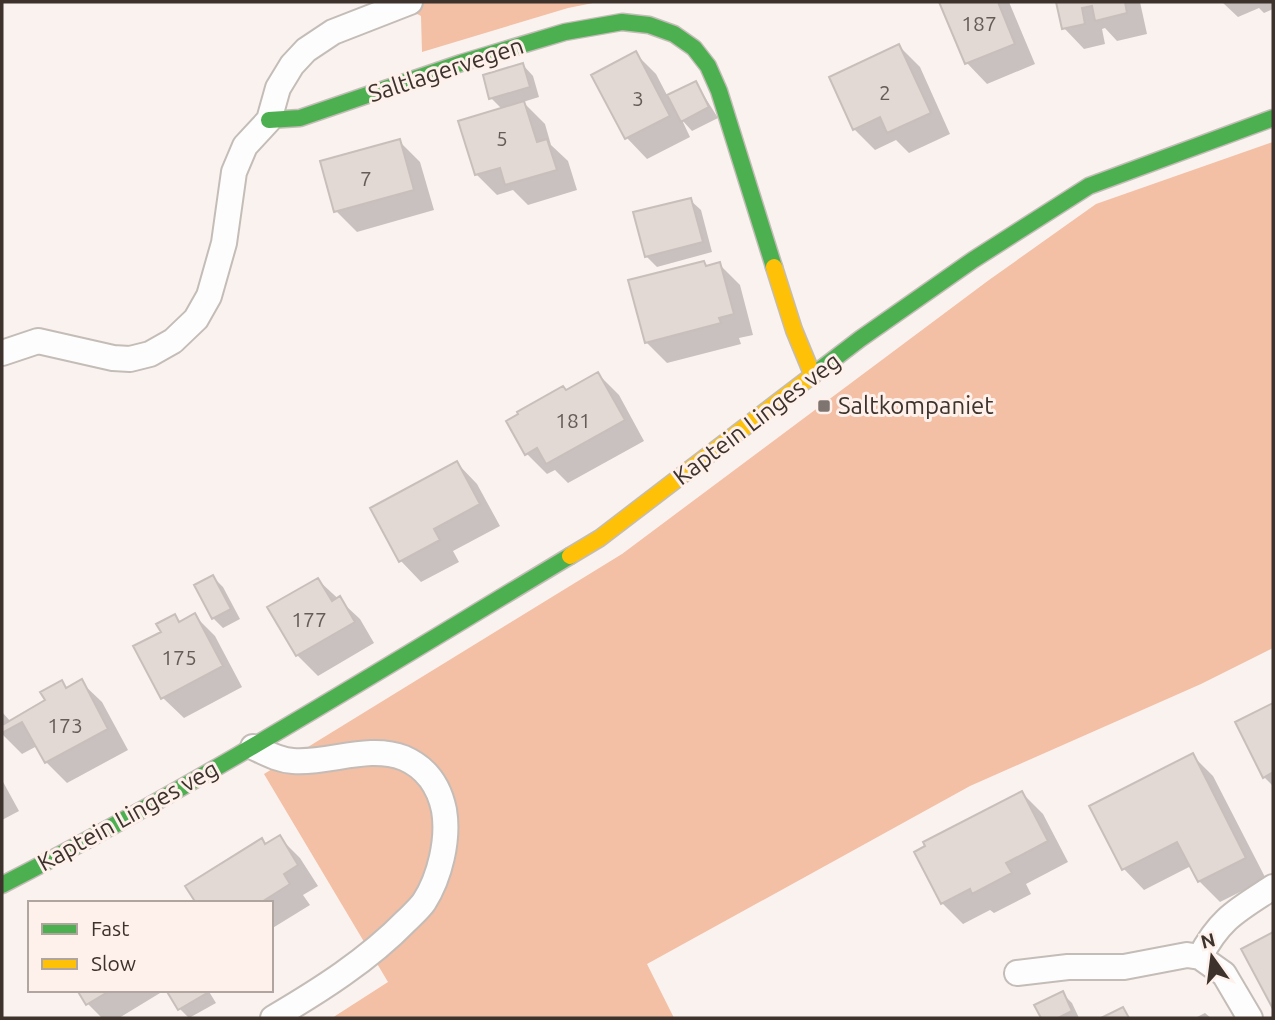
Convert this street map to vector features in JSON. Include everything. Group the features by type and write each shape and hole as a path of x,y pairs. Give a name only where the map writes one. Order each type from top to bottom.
{"street":[{"name":"Saltlagervegen","path":"269,120 300,118 461,63 597,25 636,23 674,34 694,48 708,66 719,91 794,330 813,376"},
{"name":"Kaptein Linges veg","path":"2,885 80,845 253,747 600,538 860,340 973,260 1089,186 1273,118"}],"lane":[{"path":"2,353 38,341 113,358 130,359 150,354 173,341 196,319 209,296 224,243 234,172 245,146 269,120 278,88 292,65 306,50 333,32 410,2"},
{"path":"253,747 280,759 295,761 370,753 403,758 426,772 441,792 445,819 438,871 424,902 391,936 310,996 273,1018"},
{"path":"1200,957 1221,923 1273,887"},
{"path":"1017,973 1068,967 1124,968 1187,955 1200,957 1224,974 1250,1018"}],"shaded area":[{"path":"417,2 598,2 568,8 422,52 421,16 404,7"},
{"path":"1273,142 1273,648 1201,684 970,786 647,964 674,1018 332,1018 388,982 264,774 622,554 989,280 1096,204"}],"building":[{"path":"939,2 998,2 1015,44 965,64"},
{"path":"1056,2 1125,2 1127,13 1095,21 1092,6 1082,8 1085,24 1062,29"},
{"path":"899,44 931,113 887,133 880,117 853,130 829,77"},
{"path":"636,51 670,116 625,139 591,75"},
{"path":"523,63 530,87 489,99 483,75"},
{"path":"696,81 709,107 681,122 667,95"},
{"path":"524,101 537,142 547,139 557,170 505,185 500,168 475,175 458,121"},
{"path":"400,139 414,190 334,212 320,161"},
{"path":"691,198 703,242 645,257 633,212"},
{"path":"704,261 706,266 720,262 734,314 719,318 721,323 645,343 628,280"},
{"path":"598,372 625,420 546,464 537,448 525,455 506,421 563,386 566,390"},
{"path":"457,461 480,504 434,529 440,540 399,562 370,508"},
{"path":"213,575 231,609 212,619 194,585"},
{"path":"318,578 332,601 340,596 355,622 296,656 267,607"},
{"path":"195,613 223,666 161,699 133,646 161,632 156,624 175,614 179,622"},
{"path":"82,679 108,729 45,763 22,722 2,733 2,719 4,724 45,700 40,692 62,680 66,688"},
{"path":"1273,703 1273,772 1263,778 1235,722"},
{"path":"1193,753 1246,858 1198,882 1177,842 1122,870 1089,806"},
{"path":"1022,791 1048,841 1006,863 1012,873 972,894 970,889 941,904 914,852 925,846 923,842"},
{"path":"280,835 298,865 284,874 290,884 263,901 195,901 185,886 262,838 265,844"},
{"path":"1273,932 1273,1009 1241,949"},
{"path":"1063,991 1072,1011 1058,1018 1041,1018 1034,1005"},
{"path":"78,992 108,992 86,1005"},
{"path":"167,992 207,992 207,993 178,1010"},
{"path":"1123,1007 1129,1018 1101,1018"}],"traffic: fast":[{"path":"269,120 300,118 461,63 565,32 622,22 649,25 674,34 694,48 708,66 719,91 774,267"},
{"path":"813,375 973,260 1089,186 1273,118"},
{"path":"2,885 218,767 570,556"}],"traffic: slow":[{"path":"774,267 794,330 813,376"},
{"path":"570,556 600,538 813,375"}],"place":[{"name":"Saltkompaniet","path":"824,406"}]}
